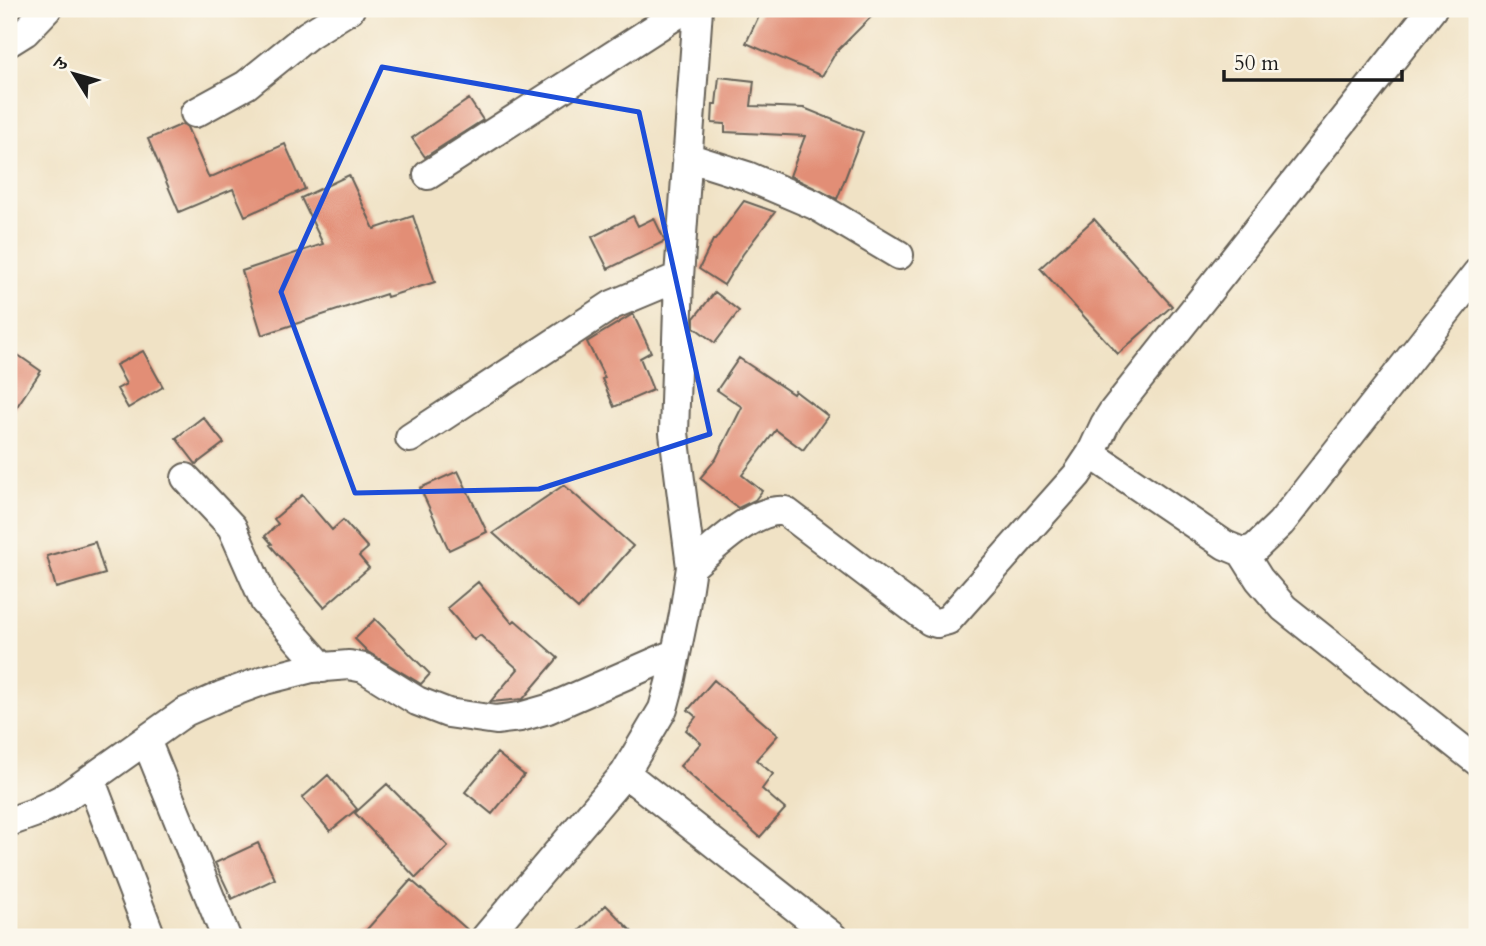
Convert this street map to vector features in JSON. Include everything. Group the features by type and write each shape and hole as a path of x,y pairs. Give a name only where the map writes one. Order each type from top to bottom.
{"street":[{"path":"9,42 25,32 47,9"},
{"path":"195,113 246,85 308,35 350,9"},
{"path":"691,567 759,516 769,511 785,511 930,621 942,623 948,620 1077,475 1112,414 1432,9"},
{"path":"498,933 625,773 663,709 676,653 691,567 674,433 693,10"},
{"path":"428,175 693,10"},
{"path":"687,157 747,176 816,205 900,255"},
{"path":"1242,552 1255,549 1281,523 1477,272"},
{"path":"410,438 612,306 679,277"},
{"path":"1091,454 1226,545 1242,552 1259,579 1284,608 1477,761"},
{"path":"186,478 232,527 265,602 323,668"},
{"path":"9,822 50,805 90,781 185,712 265,680 349,664 364,668 417,701 448,713 496,720 548,709 676,653"},
{"path":"146,740 226,937"},
{"path":"625,773 833,937"},
{"path":"90,781 151,937"}],"highlighted area":[{"path":"382,67 639,112 710,434 539,489 355,493 281,292"}],"building":[{"path":"762,9 879,9 836,52 822,76 746,43"},
{"path":"719,77 754,81 751,106 804,108 863,132 837,199 790,176 805,136 725,132 725,124 712,123"},
{"path":"469,99 483,120 425,157 412,138"},
{"path":"183,124 187,127 209,178 285,144 305,189 245,216 233,189 179,212 148,139"},
{"path":"349,175 374,229 413,216 435,282 387,297 386,294 262,335 242,271 323,244 301,198"},
{"path":"744,201 775,212 743,254 724,285 699,269 713,240"},
{"path":"633,216 638,226 654,218 665,241 608,269 592,237"},
{"path":"1094,219 1172,306 1118,354 1040,268"},
{"path":"715,292 739,311 715,343 694,327 694,318"},
{"path":"633,314 651,352 640,358 653,390 614,407 602,379 605,378 587,342"},
{"path":"143,351 163,387 128,408 117,389 126,384 116,365"},
{"path":"18,355 41,371 9,418 9,367"},
{"path":"739,358 793,394 795,391 828,416 803,450 776,430 742,475 762,491 755,500 738,508 700,478 716,459 742,407 717,390"},
{"path":"203,417 224,443 196,464 176,438"},
{"path":"458,471 487,532 449,550 420,488"},
{"path":"564,485 633,546 578,609 493,533"},
{"path":"302,495 332,530 343,520 368,548 359,556 369,568 324,607 265,536 278,524 274,519"},
{"path":"95,542 105,574 56,588 47,556"},
{"path":"478,582 512,623 515,620 558,658 523,699 490,702 518,669 480,635 474,640 447,608"},
{"path":"375,619 430,674 421,684 368,652 355,639"},
{"path":"714,680 778,735 756,760 773,774 762,789 785,809 760,837 680,766 701,743 686,730 696,717 688,710"},
{"path":"497,753 524,775 492,814 465,792"},
{"path":"328,775 357,809 330,831 302,798"},
{"path":"387,784 448,846 416,878 355,813"},
{"path":"258,843 275,879 232,899 215,863"},
{"path":"411,880 470,932 470,937 360,937"},
{"path":"606,905 637,937 573,937"}]}
